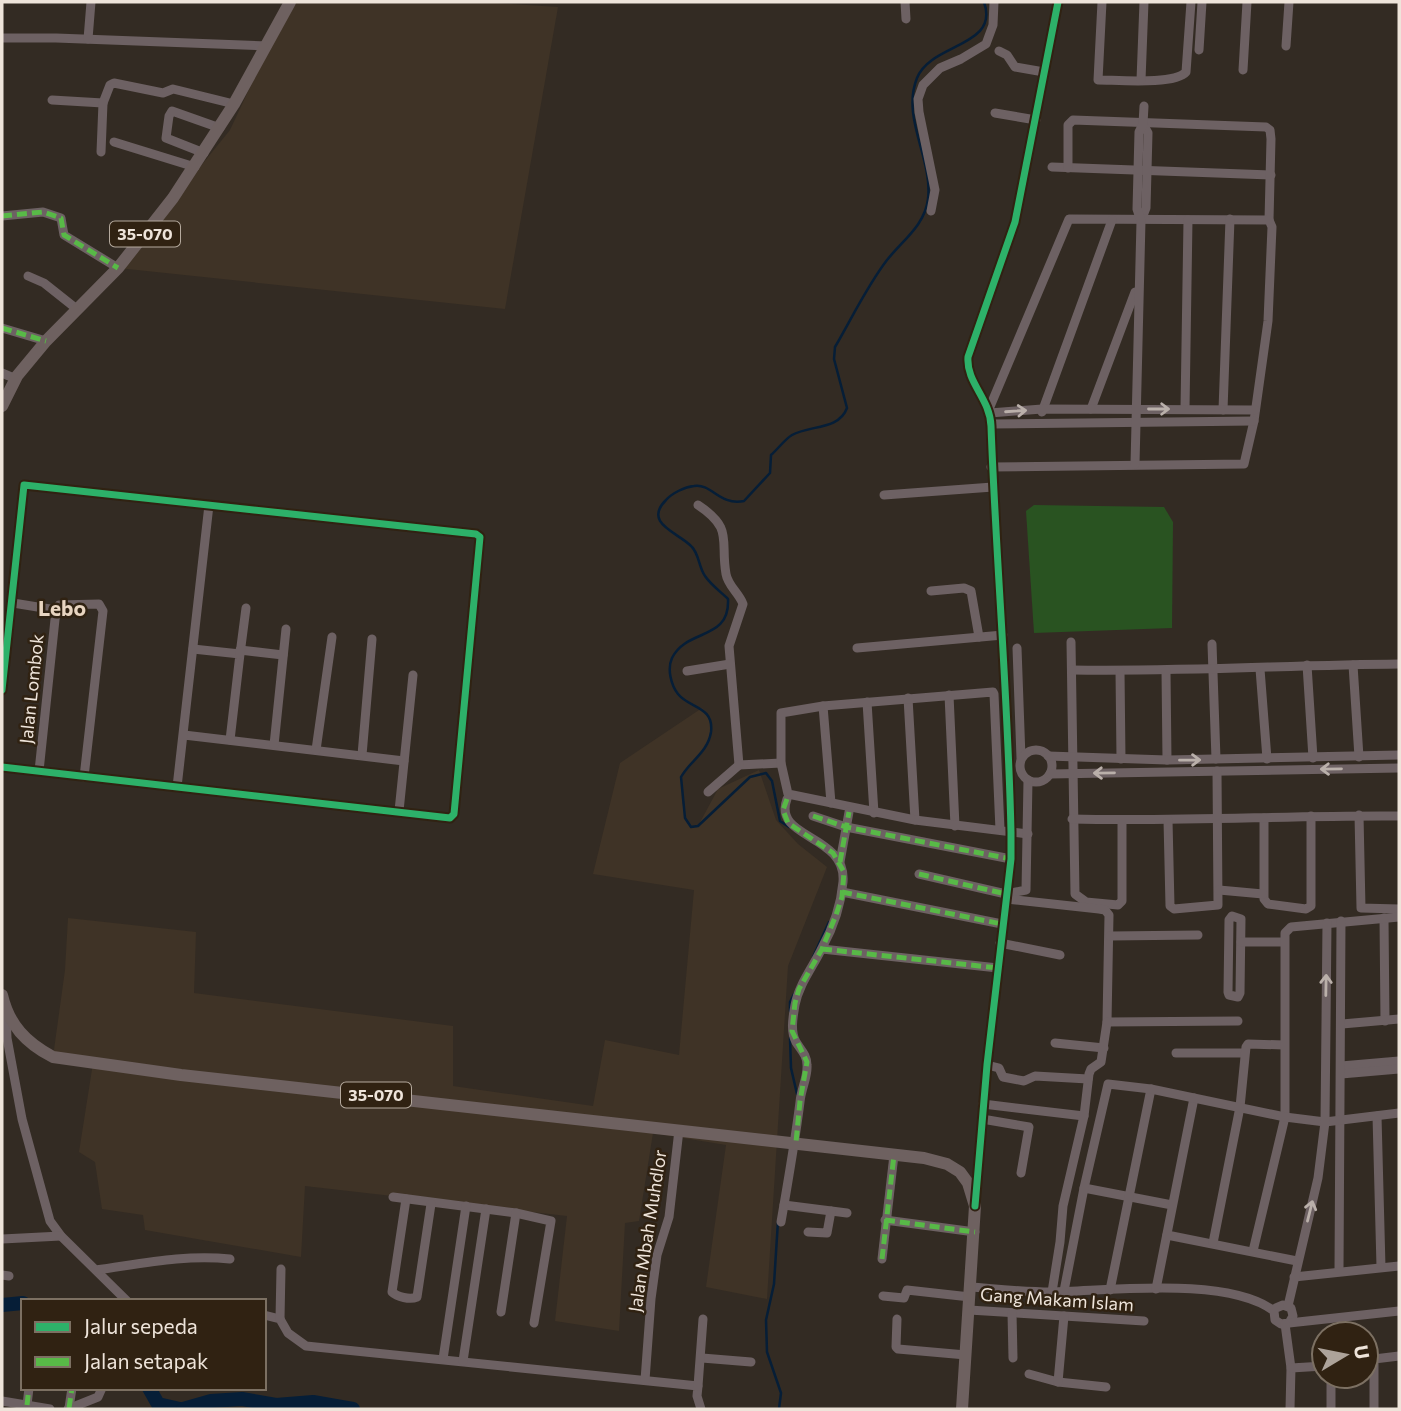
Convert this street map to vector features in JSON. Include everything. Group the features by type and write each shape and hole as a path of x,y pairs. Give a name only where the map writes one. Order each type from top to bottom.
{"main road":[{"name":"35-070","path":"2,406 16,379 46,341 118,268 173,198 220,128 290,2"},
{"name":"35-070","path":"2,995 6,1014 18,1032 38,1050 53,1057 181,1074 791,1142 947,1164 960,1172 968,1183 975,1206 962,1409"}],"street":[{"path":"88,39 91,2"},
{"path":"904,2 906,19"},
{"path":"931,211 936,190 923,139 918,99 930,76 986,44 993,25 994,2"},
{"path":"1048,756 1052,768 1050,774 1040,782 1028,780 1023,776 1017,763 1004,661 990,411 967,367 968,357 1015,222 1058,2"},
{"path":"1102,2 1098,80 1182,77 1186,72 1191,2"},
{"path":"1141,80 1144,2"},
{"path":"1199,50 1202,2"},
{"path":"1243,70 1247,2"},
{"path":"1286,46 1291,2"},
{"path":"7,38 267,46"},
{"path":"999,51 1007,55 1015,67 1044,72"},
{"path":"101,152 103,103 110,85 114,83 163,93 173,89 234,104"},
{"path":"52,100 103,103"},
{"path":"1135,464 1141,222 1146,208 1143,170 1148,133 1143,124 1144,106"},
{"path":"204,153 166,138 172,111 220,128"},
{"path":"995,113 1036,120"},
{"path":"992,467 1135,464 1241,466 1247,459 1268,321 1272,227 1269,220 1270,130 1266,127 1070,122 1069,168"},
{"path":"114,142 195,167"},
{"path":"1052,167 1271,175"},
{"path":"2,216 43,212 61,218 64,234 118,268"},
{"path":"990,411 1067,223 1073,218 1141,222 1269,220"},
{"path":"1223,410 1230,219"},
{"path":"1042,423 1042,409 1112,220"},
{"path":"1185,409 1188,220"},
{"path":"28,276 44,283 78,310"},
{"path":"1091,409 1139,283"},
{"path":"2,328 46,341"},
{"path":"2,373 16,379"},
{"path":"990,411 1255,410"},
{"path":"991,424 1254,421"},
{"path":"2,690 24,485 476,534 480,537 454,814 450,818 2,767"},
{"path":"884,495 993,487"},
{"path":"177,787 209,505"},
{"path":"698,505 715,516 721,526 725,543 726,575 743,604 729,646 739,765"},
{"path":"931,591 964,588 971,591 979,637"},
{"path":"13,603 56,610 59,605 99,604 103,611 84,777"},
{"path":"230,740 246,608"},
{"name":"Jalan Lombok","path":"39,771 56,610"},
{"path":"274,745 286,629"},
{"path":"857,648 1003,635"},
{"path":"316,750 332,637"},
{"path":"362,755 372,639"},
{"path":"1071,642 1075,894 1086,902 1118,905 1122,901 1122,821"},
{"path":"1212,644 1216,759"},
{"path":"975,1206 987,1065 1011,859 1017,763 1017,648"},
{"path":"193,649 283,655"},
{"path":"1004,661 1018,660"},
{"path":"687,671 730,664"},
{"path":"1072,670 1166,671 1399,664"},
{"path":"1307,665 1313,758"},
{"path":"1353,665 1359,757"},
{"path":"1260,669 1267,759"},
{"path":"1120,671 1121,759"},
{"path":"1166,671 1167,760"},
{"path":"399,811 413,675"},
{"path":"1000,830 995,694 990,692 908,698 781,713 781,763 789,794 915,820 1028,834"},
{"path":"948,695 956,826"},
{"path":"908,698 915,820"},
{"path":"867,702 874,813"},
{"path":"823,706 831,803"},
{"path":"184,736 404,761"},
{"path":"1017,763 1025,753 1037,750 1048,756 1073,758 1167,760 1399,755"},
{"path":"1241,759 1242,771"},
{"path":"708,792 739,765 781,763"},
{"path":"1050,774 1399,768"},
{"path":"1168,820 1170,906 1174,909 1214,906 1219,902 1217,771"},
{"path":"1006,897 1026,890 1028,780"},
{"path":"781,1222 791,1142 807,1062 792,1031 795,1003 799,989 822,949 836,915 844,872 833,853 788,823 784,815 787,799"},
{"path":"839,862 849,812"},
{"path":"813,816 846,827 1011,859"},
{"path":"1264,818 1262,894 1268,904 1306,909 1311,906 1311,816"},
{"path":"1359,816 1361,908 1399,909"},
{"path":"1072,819 1122,821 1399,816"},
{"path":"919,874 1006,897 1105,910 1109,915 1104,1048 1101,1062 1091,1069 1088,1079 1084,1116 1063,1206 1052,1292"},
{"path":"1219,890 1262,894"},
{"path":"842,892 1002,924"},
{"path":"1232,916 1241,919 1241,942 1240,993 1238,997 1229,995 1228,992 1229,920 1232,916"},
{"path":"1253,1251 1285,1117 1284,942 1287,929 1340,921 1399,917"},
{"path":"1384,918 1385,1021"},
{"path":"1339,1272 1342,1024 1340,921"},
{"path":"1287,1306 1318,1178 1325,1122 1327,923"},
{"path":"1110,936 1198,935"},
{"path":"1241,942 1284,942"},
{"path":"1000,943 1060,955"},
{"path":"822,949 998,968"},
{"path":"6,1014 7,1038 22,1119 50,1221 61,1236 125,1299"},
{"path":"1342,1024 1399,1019"},
{"path":"1107,1022 1238,1021"},
{"path":"1055,1043 1104,1048"},
{"path":"1213,1243 1240,1107 1244,1053 1248,1044 1284,1045"},
{"path":"1176,1053 1244,1053"},
{"path":"1341,1070 1399,1061"},
{"path":"987,1065 999,1068 1003,1077 1024,1081 1035,1076 1088,1079"},
{"path":"1341,1070 1399,1069"},
{"path":"1065,1291 1084,1188 1108,1084 1151,1089 1285,1117 1325,1122 1399,1113"},
{"path":"1110,1290 1151,1089"},
{"path":"1156,1289 1194,1098"},
{"path":"983,1104 1084,1116"},
{"path":"1377,1116 1381,1267"},
{"path":"982,1119 1029,1127 1021,1173"},
{"name":"Jalan Mbah Muhdlor","path":"645,1380 651,1299 657,1255 669,1217 679,1130"},
{"path":"882,1259 894,1155"},
{"path":"1084,1188 1172,1205"},
{"path":"393,1197 516,1213 551,1221 534,1323"},
{"path":"406,1199 392,1292 396,1296 413,1299 416,1297 431,1204"},
{"path":"784,1205 848,1213"},
{"path":"443,1359 466,1206"},
{"path":"463,1361 486,1209"},
{"path":"808,1232 827,1233 831,1211"},
{"path":"501,1312 516,1213"},
{"path":"885,1220 975,1232"},
{"path":"1167,1235 1297,1261"},
{"path":"5,1239 61,1236"},
{"path":"96,1270 205,1256 230,1259"},
{"path":"1294,1278 1399,1266"},
{"path":"281,1269 280,1319 288,1333 306,1346 698,1385"},
{"path":"883,1296 902,1299 908,1290 970,1298 1065,1291 1204,1290 1235,1294 1264,1304 1274,1311"},
{"name":"Gang Makam Islam","path":"970,1298 1012,1313 1144,1321"},
{"path":"1287,1324 1292,1320 1293,1312 1287,1306 1279,1305 1274,1311 1275,1320 1287,1324 1399,1311"},
{"path":"1012,1313 1013,1357"},
{"path":"266,1315 280,1319"},
{"path":"1058,1382 1065,1316"},
{"path":"701,1409 697,1396 703,1319"},
{"path":"897,1319 898,1349 966,1355"},
{"path":"1287,1324 1291,1368 1290,1409"},
{"path":"1380,1358 1399,1356"},
{"path":"702,1358 751,1362"},
{"path":"1291,1368 1310,1367"},
{"path":"1029,1374 1058,1382 1106,1387"},
{"path":"21,1406 28,1390"},
{"path":"72,1390 69,1408 98,1397 101,1390"},
{"path":"1331,1390 1331,1409"},
{"path":"1372,1390 1374,1409"},
{"path":"2,1401 50,1409"}],"shaded area":[{"path":"290,2 481,2 558,7 505,309 118,268 230,130"},
{"path":"702,708 711,722 711,734 703,752 681,777 682,801 687,823 691,827 698,826 718,789 759,770 776,820 798,844 827,867 788,966 767,1299 706,1287 726,1145 653,1133 639,1221 625,1223 619,1331 555,1321 567,1216 305,1186 301,1257 145,1230 143,1215 102,1209 95,1162 79,1152 93,1063 53,1057 65,970 68,918 196,932 194,993 453,1026 453,1086 593,1106 605,1040 679,1055 694,890 593,874 620,763"}],"green space":[{"path":"1034,505 1164,507 1173,522 1172,628 1034,633 1026,511"}],"waterway":[{"path":"789,827 780,821 772,781 766,773 750,777 698,826 691,827 685,818 681,777 703,751 709,739 711,724 705,713 678,694 670,677 670,667 672,658 687,642 722,622 727,612 728,599 705,576 692,547 666,527 658,516 666,500 683,489 694,486 706,488 728,500 744,501 770,473 771,455 787,439 799,432 831,424 843,415 847,408 834,359 835,347 873,280 923,217 928,199 926,169 913,108 917,78 936,58 974,37 982,28 986,17 984,2"},
{"path":"813,957 829,922"},
{"path":"790,1011 794,994"},
{"path":"790,1038 791,1068 797,1094"},
{"path":"778,1221 774,1284 766,1320 767,1352 781,1393 779,1409"},
{"path":"2,1305 21,1303"},
{"path":"150,1390 158,1404 180,1409"},
{"path":"183,1409 211,1401 242,1399 276,1405 313,1402 353,1409"}],"marked path":[{"path":"2,216 43,212 61,218 64,235 118,268"},
{"path":"2,328 46,341"},
{"path":"787,799 783,810 788,823 833,853 844,872 842,897 836,915 822,949 799,989 795,1003 792,1031 807,1062 796,1142"},
{"path":"840,862 849,812"},
{"path":"813,816 846,827 1011,859"},
{"path":"919,874 1006,894"},
{"path":"842,892 1002,924"},
{"path":"822,949 998,968"},
{"path":"882,1259 894,1155"},
{"path":"885,1220 975,1232"},
{"path":"27,1405 29,1390"},
{"path":"69,1408 72,1390"}],"cycle path":[{"path":"975,1206 987,1065 1011,859 1011,832 991,426 987,407 971,375 968,357 1015,222 1058,2"},
{"path":"2,690 24,485 476,534 480,537 454,814 450,818 2,767"}],"district":[{"name":"Lebo","path":"62,609"}]}
